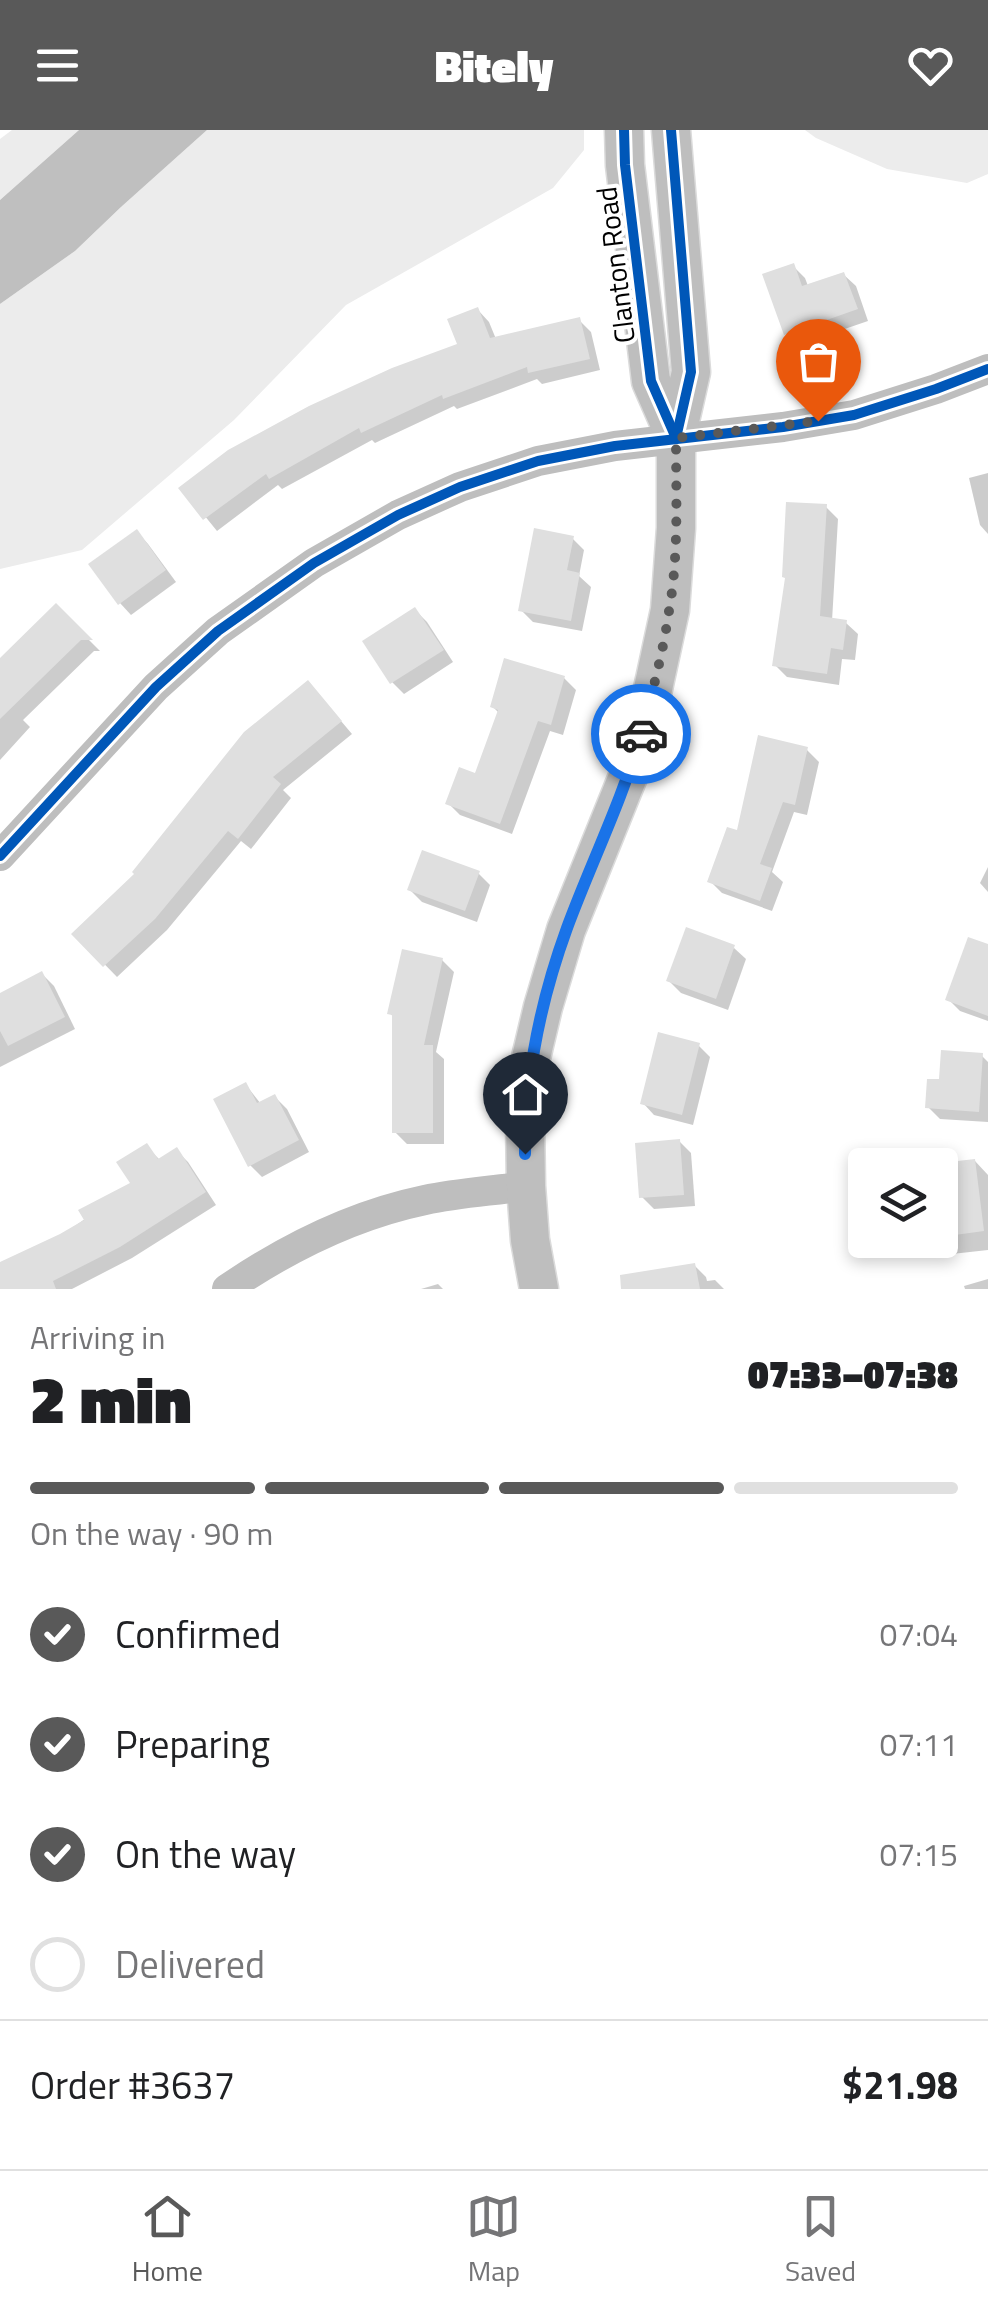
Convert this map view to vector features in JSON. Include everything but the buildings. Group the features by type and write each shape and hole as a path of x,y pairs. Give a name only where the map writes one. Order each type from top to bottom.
{"main road":[{"name":"Clanton Road","path":"624,130 651,381 676,438"},
{"name":"Clanton Road","path":"540,1289 530,1240 526,1186 525,1120 530,1062 566,930 631,769 670,610 676,528 676,438 691,372 670,130"}],"street":[{"path":"0,856 156,686 218,630 314,563 398,515 460,487 538,462 615,446 854,415 988,369"},
{"path":"227,1289 299,1245 360,1218 426,1200 526,1186"}],"shaded area":[{"path":"12,130 79,130 0,200 0,139"},
{"path":"79,130 207,130 75,251 0,304 0,200"},
{"path":"207,130 584,130 584,150 553,188 346,305 234,420 82,550 0,569 0,304 75,251"},
{"path":"805,130 988,130 988,174 967,183 887,169"}],"cycle path":[{"path":"624,130 651,381 676,438"},
{"path":"671,130 691,372 676,438"},
{"path":"0,856 156,687 218,631 314,563 398,515 460,487 538,461 615,446 854,415 988,369"}],"way so far":[{"path":"641,734 670,610 676,528 676,438 818,421"}],"route":[{"path":"525,1154 530,1062 543,1006 566,930 631,769 641,734"}]}
